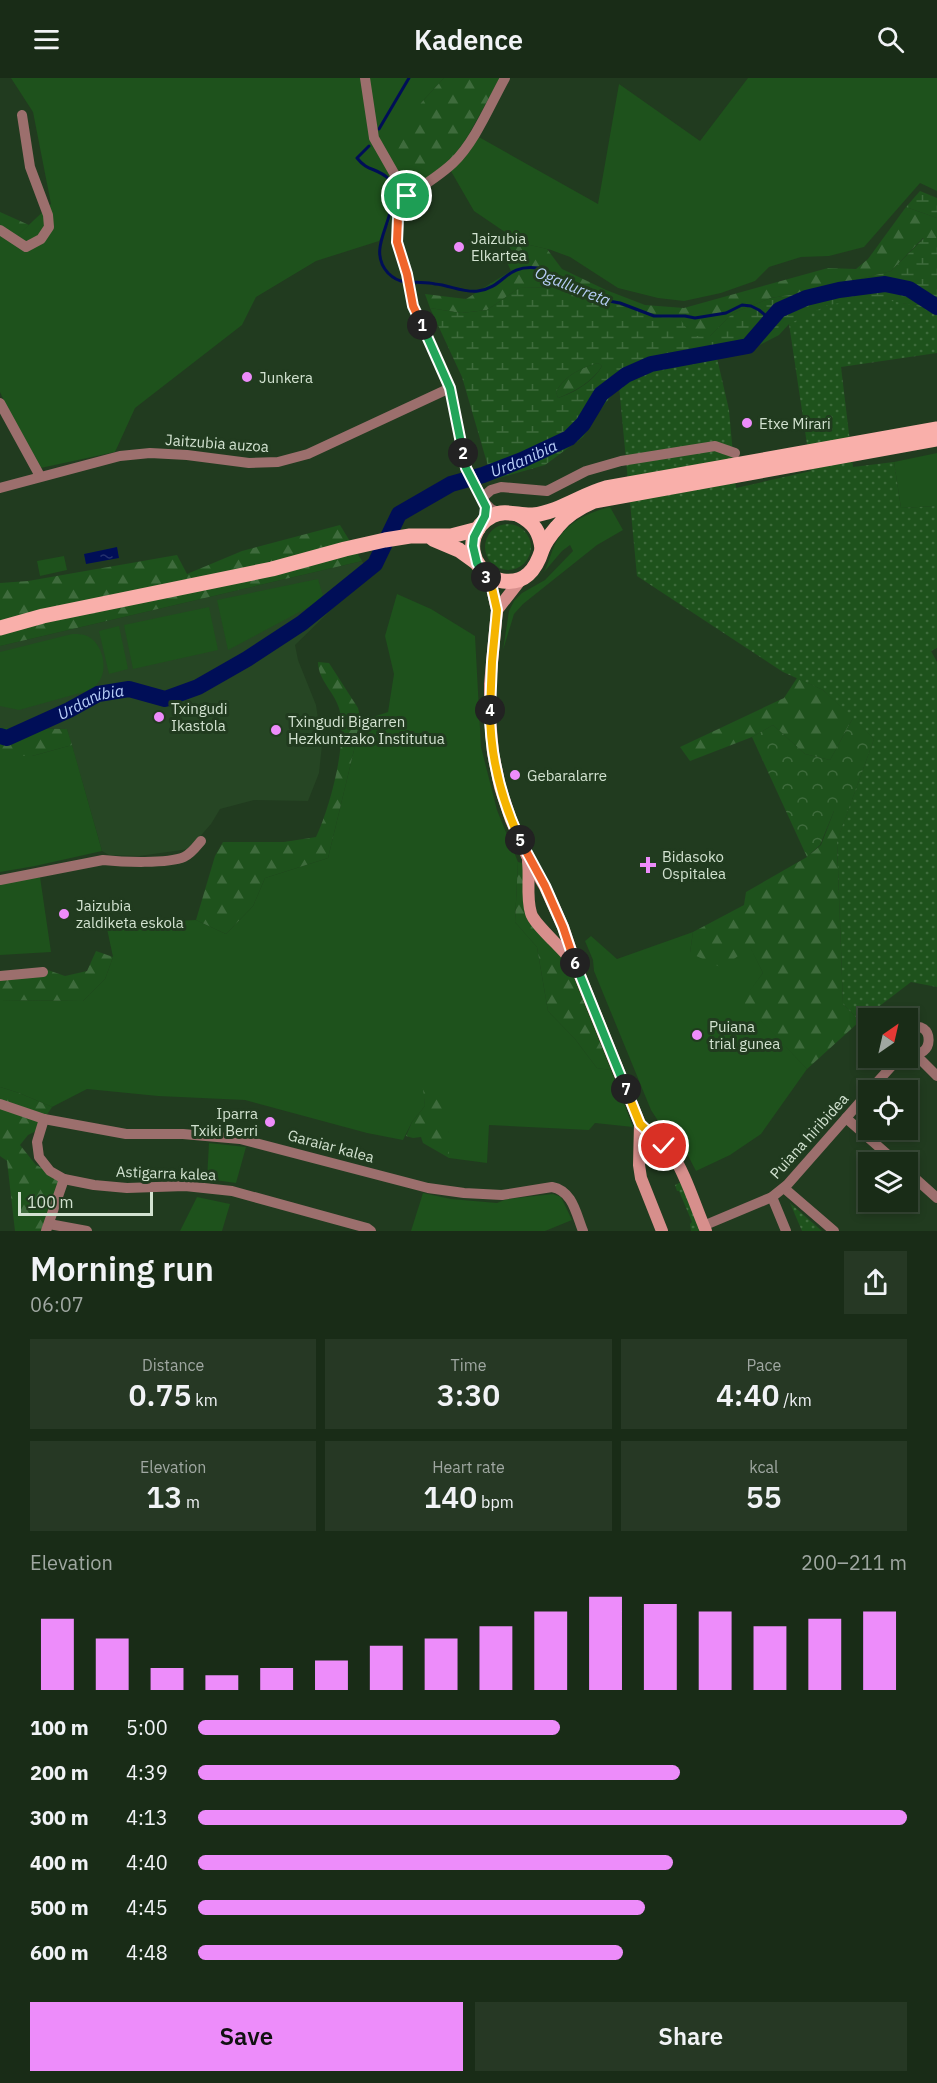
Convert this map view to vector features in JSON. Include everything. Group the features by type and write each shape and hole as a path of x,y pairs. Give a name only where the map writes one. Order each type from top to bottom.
{"main road":[{"path":"0,628 44,616 272,568 402,537 451,536 480,526 500,513 548,512 606,488 937,428"},
{"path":"427,537 448,545 502,581 511,581 522,578 536,567 548,538 564,518 579,507 594,501 937,439"},
{"path":"519,514 536,528 541,538 542,549"},
{"path":"480,526 473,546 481,568"}],"street":[{"path":"365,78 374,138 407,196"},
{"path":"500,513 491,509 466,468 450,388 416,313 398,250 396,233 398,218 407,196 455,161 467,146 505,78"},
{"path":"0,230 26,247 40,239 49,227 48,215 30,167 22,115"},
{"name":"Jaitzubia auzoa","path":"0,488 120,456 150,453 249,463 278,462 308,454 450,388"},
{"path":"0,403 40,476"},
{"path":"482,497 491,490 501,487 547,491 586,471 621,461 715,446 735,453"},
{"path":"480,526 486,513 482,497"},
{"path":"481,568 492,588 497,610 490,684 493,753 500,787 527,856 545,886 563,927 578,971 640,1124 639,1162 642,1185 662,1231"},
{"path":"497,610 522,578"},
{"path":"0,880 104,860 120,862 182,858 191,853 201,841"},
{"path":"527,856 531,915 536,923 559,945 578,971"},
{"path":"530,902 536,892 545,886"},
{"path":"536,923 549,929 563,927"},
{"path":"0,976 43,972"},
{"path":"918,1027 927,1034 929,1043 918,1053"},
{"path":"918,1058 937,1076"},
{"name":"Puiana hiribidea","path":"880,1080 890,1068"},
{"name":"Garaiar kalea","path":"0,1104 44,1119 126,1134 192,1135 240,1139 428,1188 502,1195 558,1188 570,1198 584,1231"},
{"name":"Puiana hiribidea","path":"705,1228 772,1197 784,1188 858,1104"},
{"path":"846,1118 885,1152"},
{"path":"44,1119 37,1142 39,1157 50,1171 64,1179 47,1228 87,1231"},
{"path":"640,1124 668,1150 677,1162 705,1228"},
{"path":"639,1162 647,1153 657,1149 677,1162"},
{"name":"Astigarra kalea","path":"64,1179 127,1188 184,1186 232,1191 371,1231"},
{"path":"918,1181 937,1198"},
{"path":"784,1188 834,1231"},
{"path":"772,1197 786,1231"}],"shaded area":[{"name":"Txingudi Ikastola","path":"362,561 370,572 295,645 298,660 316,705 322,745 319,773 308,801 254,800 220,809 211,824 189,849 139,856 109,855 102,851 67,729 0,728 0,646"}],"green space":[{"path":"11,78 444,78 421,103 405,194 379,241 316,261 256,297 242,325 135,408 115,452 36,469 0,392 0,235 16,237 51,204 33,112"},
{"path":"444,78 500,78 448,166 405,194 389,167 421,103"},
{"path":"748,78 937,78 937,191 920,183 864,247 829,256 801,257 769,267 755,281 721,293 684,301 658,298 618,288 570,257 521,243 474,211 448,166 470,132 598,204 619,84 700,141"},
{"path":"920,191 937,198 937,218 906,207"},
{"path":"906,207 937,218 937,238 923,238 891,271 813,291 771,298 733,313 710,336 692,336 634,310 602,299 583,300 561,287 519,288 487,310 461,313 430,308 425,294 466,299 511,271 507,262 512,236 521,243 547,249 562,269 606,290 645,305 684,308 828,268 856,269 868,259"},
{"path":"0,212 29,225 16,237 0,235"},
{"path":"924,238 937,238 937,303 919,289 901,284 908,295 932,311 903,303 789,324 779,335 752,349 717,358 657,368 619,386 597,414 583,437 545,465 492,480 462,377 430,308 461,313 487,310 519,288 561,287 583,300 602,299 634,310 680,319 692,336 710,336 733,313 771,298 813,291 891,271","holes":["598,363 602,366 583,386 558,398 556,392 569,377 592,365"]},
{"path":"872,298 914,305 937,315 937,353 841,367 853,467 894,462 901,508 937,506 937,648 931,651 937,662 937,987 911,982 877,1008 858,1008 858,1019 843,1004 837,841 874,739 823,690 783,672 637,576 619,386 657,368 717,358 729,410 736,488 811,471 789,324 828,305"},
{"path":"598,363 602,366 588,381 558,398 556,392 569,377"},
{"path":"937,453 937,506 901,508 894,462"},
{"path":"610,507 623,530 597,545 523,604 514,614 503,650 509,611 514,601 522,593 545,580 573,551 570,545 544,572 557,540 569,526 584,516"},
{"path":"508,524 524,531 531,547 524,563 508,570 492,563 485,547 492,531"},
{"path":"340,525 362,561 0,646 0,583 28,581 177,555 187,574 242,551"},
{"path":"64,556 67,570 40,576 37,561"},
{"path":"318,579 324,599 228,650 217,600"},
{"path":"397,594 431,609 475,636 481,747 497,810 518,862 515,922 537,947 548,1011 575,1039 597,1068 611,1070 633,1127 595,1123 589,1130 489,1125 487,1163 449,1158 449,1133 423,1081 425,1106 412,1122 403,1140 367,1133 245,1100 158,1096 87,1089 52,1107 0,1087 0,1000 83,1001 105,979 113,957 106,924 196,920 226,934 253,906 265,878 328,858 361,721 388,712 394,674 385,636"},
{"path":"209,607 218,650 133,669 124,625"},
{"path":"119,626 128,669 109,674 99,631"},
{"path":"72,634 82,634 93,639 103,657 101,678 91,690 19,710 0,706 0,652"},
{"path":"318,662 329,663 358,708 361,721 328,858 265,878 253,906 226,934 196,920 215,856 223,842 284,842 316,837 327,810 339,758 342,725 338,705 321,675"},
{"path":"797,678 823,690 853,718 830,760 805,754 773,725 752,737 690,761 680,747 784,698"},
{"path":"853,718 874,739 848,811 834,811 820,845 807,857 752,737 773,725 805,754 830,760"},
{"path":"0,728 67,729 72,745 32,756 0,756"},
{"path":"72,745 102,851 0,872 0,756 32,756"},
{"path":"834,811 848,811 837,842 843,1004 858,1019 858,1023 807,1069 742,1001 763,973 750,947 722,968 690,953 693,932 744,905 746,892 807,857 821,845"},
{"path":"518,862 525,864 526,907 570,968 611,1070 597,1068 575,1039 548,1011 537,947 515,922"},
{"path":"40,877 51,952 0,955 0,884"},
{"name":"Puiana trial gunea","path":"693,932 690,953 750,946 763,973 743,1001 807,1069 761,1134 730,1155 696,1171 683,1146 664,1130 651,1110 594,971 593,960 585,941 591,936 617,959"},
{"path":"96,951 113,957 105,979 83,1001 0,1000 0,971 45,969 65,976 87,971"},
{"path":"432,1080 439,1084 449,1133 449,1158 423,1143 421,1137 406,1136 412,1122 425,1106 422,1081"},
{"path":"0,1087 52,1107 36,1131 28,1135 20,1145 36,1165 64,1179 46,1231 15,1231 7,1161 0,1156"},
{"path":"209,1143 246,1147 236,1183 207,1179"},
{"path":"681,1182 701,1231 691,1231 692,1222 675,1185"},
{"path":"423,1193 451,1199 497,1203 507,1199 553,1194 561,1197 572,1220 545,1231 411,1231"},
{"path":"197,1197 230,1204 222,1231 180,1231"},
{"path":"790,1203 822,1231 802,1231"}],"water":[{"path":"117,547 119,558 86,564 84,554"}],"waterway":[{"name":"Ogallurreta","path":"379,129 409,78"},
{"name":"Ogallurreta","path":"369,146 357,158 365,166 389,179 392,196 380,247 382,265 396,279 405,282"},
{"name":"Ogallurreta","path":"411,282 432,283 467,291 478,291 487,289 518,269 538,268 603,300 620,303 654,316 695,318 726,313 742,305 759,310 771,320"},
{"name":"Urdanibia","path":"0,736 7,738 98,694 129,689 165,699 198,687 247,659 302,623 375,564 399,514 451,484 522,460 569,438 583,424 601,394 626,375 651,364 748,346 779,310 806,298 839,290 885,284 909,289 937,307"}],"place":[{"name":"Jaizubia Elkartea","path":"459,247"},
{"name":"Junkera","path":"247,377"},
{"name":"Etxe Mirari","path":"747,423"},
{"name":"Txingudi Ikastola","path":"159,717"},
{"name":"Txingudi Bigarren Hezkuntzako Institutua","path":"276,730"},
{"name":"Gebaralarre","path":"515,775"},
{"name":"Bidasoko Ospitalea","path":"648,865"},
{"name":"Jaizubia zaldiketa eskola","path":"64,914"},
{"name":"Puiana trial gunea","path":"697,1035"},
{"name":"Iparra Txiki Berri","path":"270,1122"}],"route":[{"path":"407,196 398,218 396,233 398,250 407,274 413,306 447,378 466,468 486,507 484,520 474,537 473,546 477,563 492,588 497,610 490,684 490,718 493,753 500,787 527,856 545,886 563,927 578,971 640,1124 664,1146"}]}
